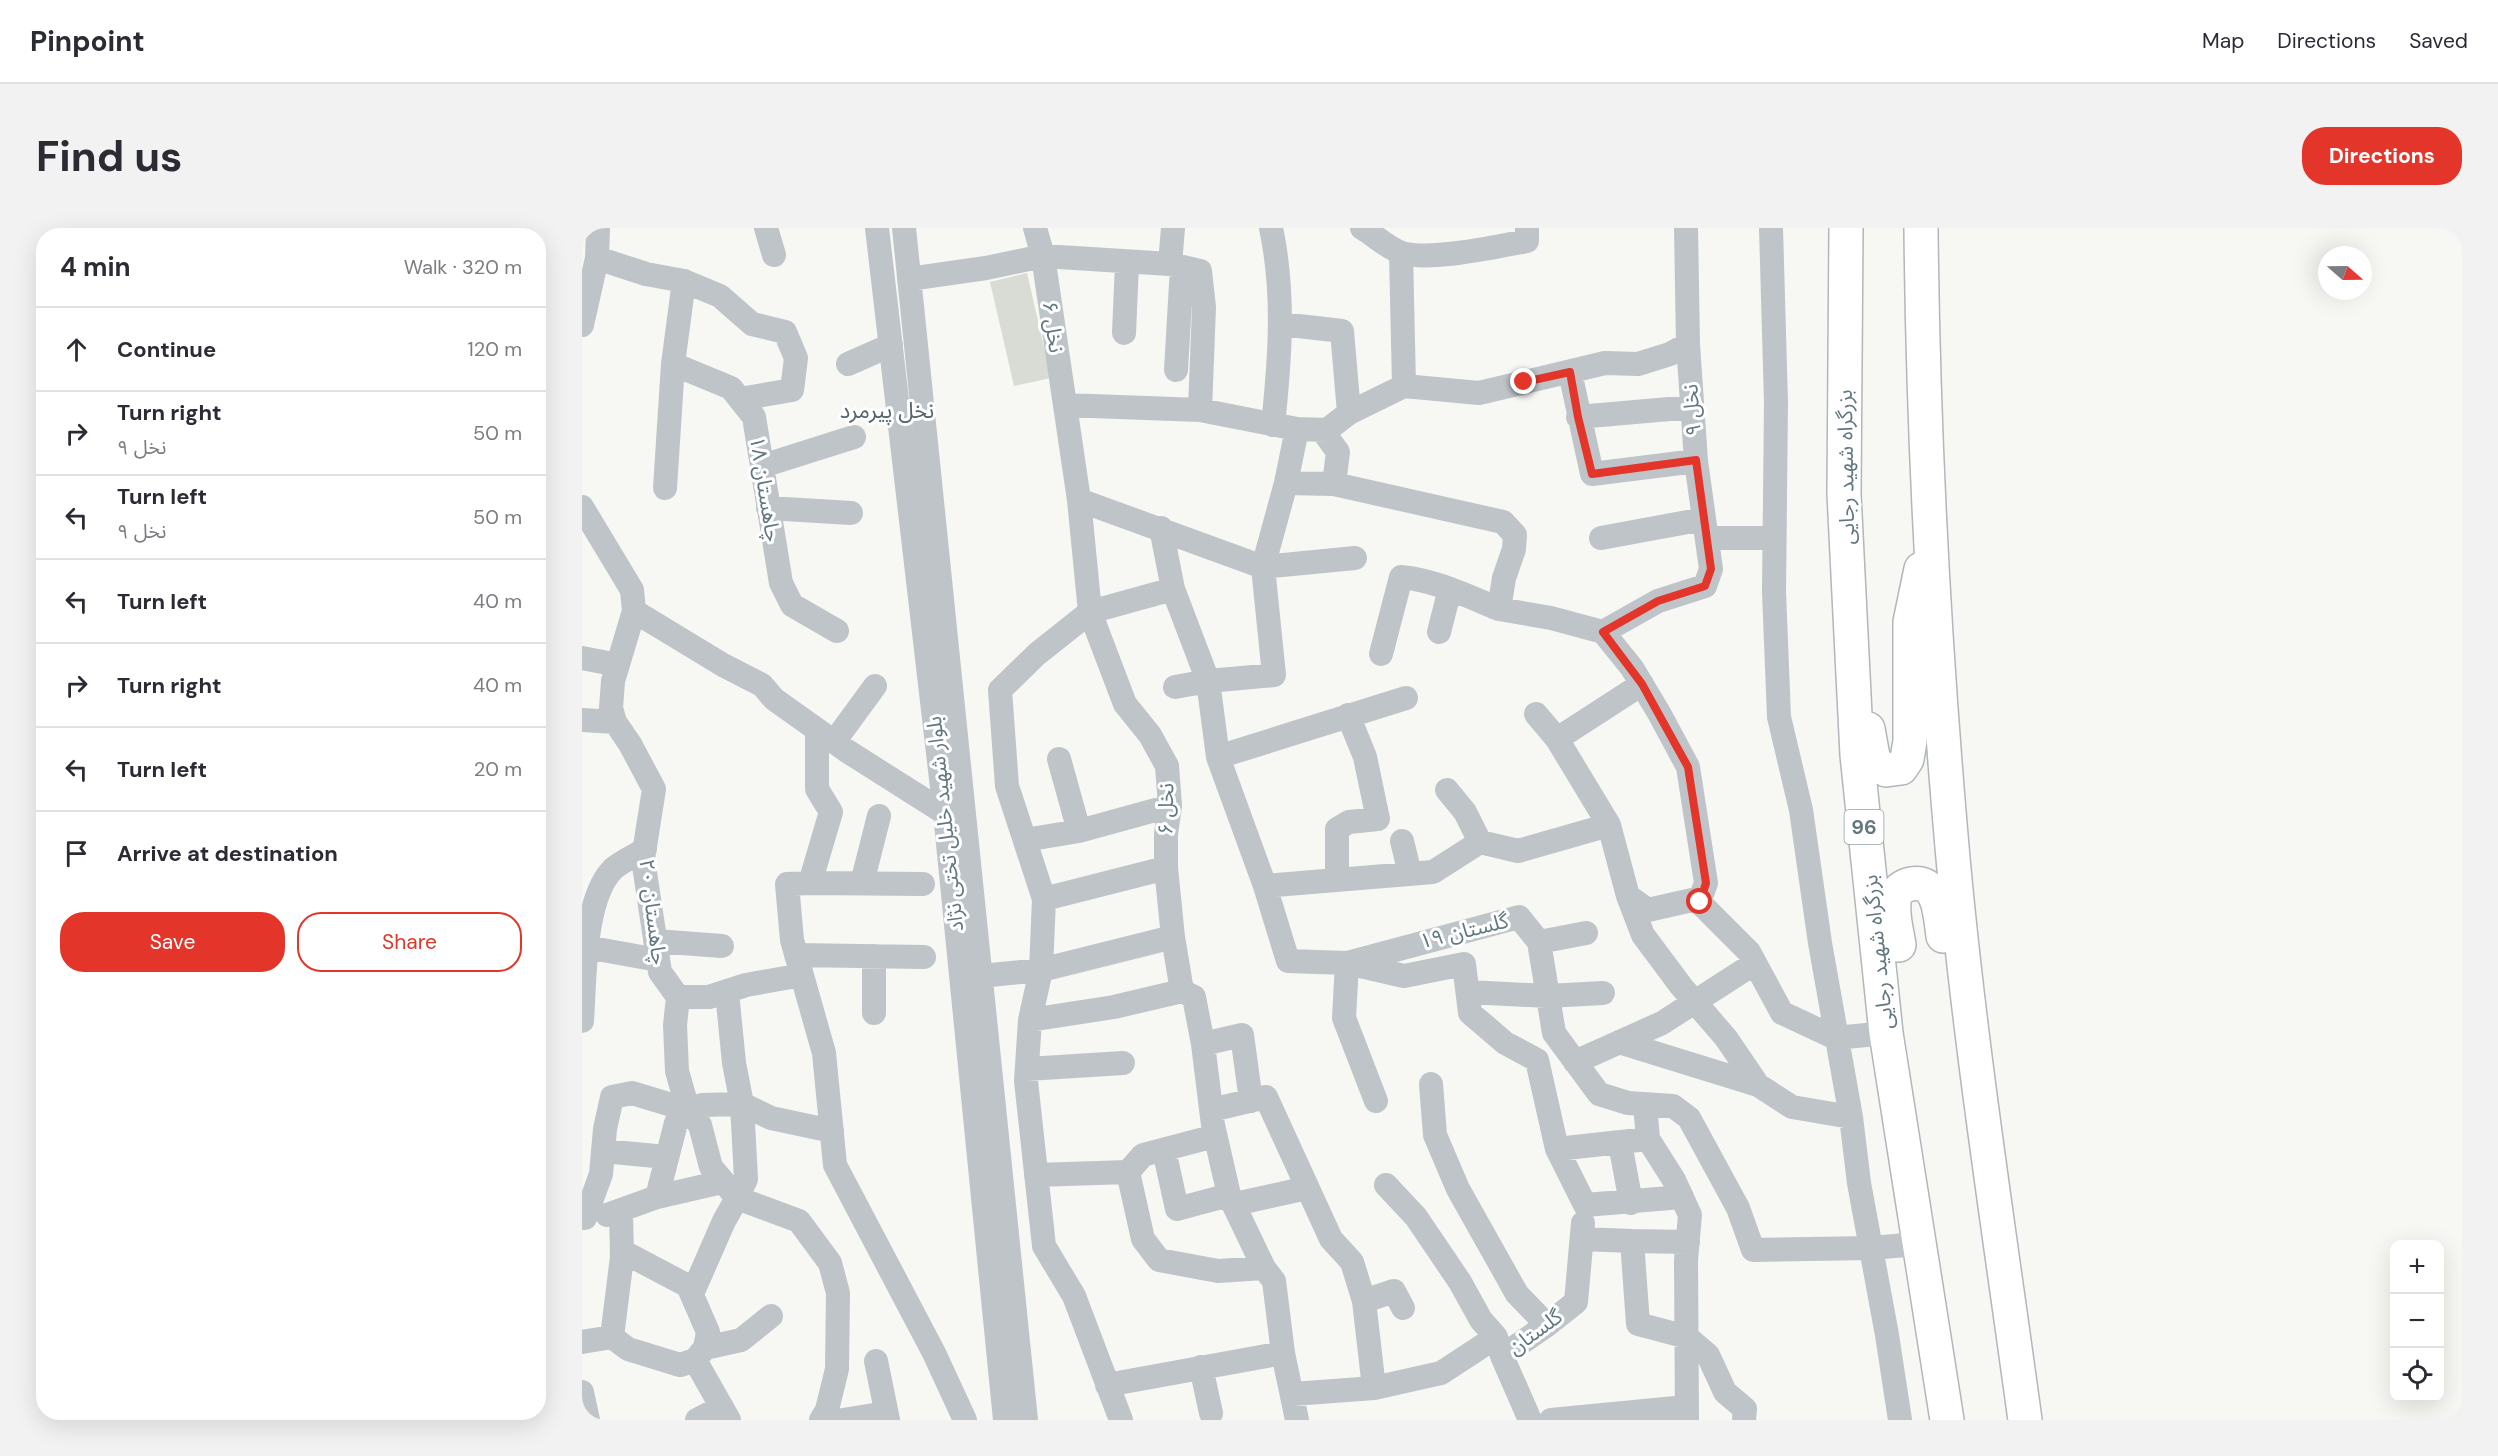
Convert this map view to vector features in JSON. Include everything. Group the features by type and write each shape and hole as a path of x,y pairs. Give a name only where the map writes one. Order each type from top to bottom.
{"highway":[{"name":"بزرگراه شهید رجایی","path":"1846,228 1844,494 1857,755 1886,1033 1947,1420"},
{"path":"1921,228 1930,524 1952,848 1971,1018 2025,1420"},
{"path":"1851,648 1865,704 1874,762 1886,770 1901,768 1907,759 1910,741 1910,622 1930,524"},
{"path":"1908,1176 1915,1112 1894,905 1896,895 1906,885 1919,883 1930,889 1937,899 1950,986 1971,1018"}],"street":[{"path":"766,228 774,255"},
{"name":"بلوار شهید خلیل تختی نژاد","path":"877,228 945,813 1005,1420"},
{"name":"بلوار شهید خلیل تختی نژاد","path":"904,228 1026,1420"},
{"name":"نخل ۶","path":"1035,228 1043,256 1079,500 1090,612 1125,704 1150,735 1167,766 1170,806 1166,834 1166,868 1173,937 1182,991 1194,997 1203,1044 1215,1136 1232,1199 1264,1268 1274,1281 1283,1353 1297,1420"},
{"path":"1173,228 1176,265 1176,370"},
{"path":"1271,228 1277,267 1281,324 1273,425"},
{"path":"1362,228 1401,253 1425,255 1474,251 1527,235"},
{"name":"نخل ۹","path":"1603,632 1658,601 1705,586 1711,569 1696,460 1692,407 1688,344 1686,228"},
{"path":"1771,228 1776,402 1774,592 1779,717 1801,810 1836,1038 1851,1117 1858,1183 1900,1420"},
{"path":"582,325 594,242 646,274 684,281 720,296 752,324 785,332 796,358 792,390 740,399"},
{"path":"1401,253 1404,386"},
{"path":"909,279 986,268 1043,256 1176,265 1200,271 1204,307 1200,410"},
{"path":"1124,333 1127,262"},
{"path":"665,488 673,364 684,281"},
{"path":"1281,324 1342,331 1349,413"},
{"path":"1065,405 1200,410 1297,429 1327,430 1349,413 1404,386 1479,393 1605,363 1638,364 1670,354 1688,344"},
{"path":"848,364 891,345"},
{"name":"چاهستان ۱۸","path":"673,364 731,388 754,417 781,583 792,604 837,631"},
{"path":"1570,372 1592,474 1696,460"},
{"path":"1578,417 1692,407"},
{"path":"1174,687 1208,681 1274,675 1263,567 1286,483 1297,429"},
{"path":"1322,430 1338,453 1334,484"},
{"path":"762,466 854,437"},
{"path":"1286,483 1334,484 1503,522 1515,535 1514,549 1504,578 1499,609"},
{"path":"1079,500 1263,567 1355,558"},
{"name":"چاهستان ۲۰","path":"582,507 632,590 634,611 613,681 610,708 615,722 630,744 654,789 643,859 660,972 678,997"},
{"path":"768,508 851,513"},
{"path":"1161,528 1173,589 1208,681 1218,757 1265,886 1433,872 1480,842 1518,851 1609,825"},
{"path":"1602,538 1705,529 1774,538"},
{"path":"1381,654 1401,577 1418,578 1499,609 1551,618 1603,632 1642,684 1688,767 1706,883 1700,902 1749,952 1782,1013 1836,1038 1886,1033"},
{"path":"1120,1420 1074,1296 1044,1246 1026,1081 1030,1020 1041,970 1044,899 1007,786 1000,690 1037,654 1090,612 1173,589"},
{"path":"1439,632 1450,589"},
{"path":"634,611 723,665 762,685 774,699 826,736 945,813"},
{"path":"582,658 618,665"},
{"path":"1557,739 1642,684"},
{"path":"810,883 831,812 817,789 826,736 875,686"},
{"path":"1218,757 1406,698"},
{"path":"1536,714 1557,739 1609,825 1628,896 1643,935 1680,986 1726,1038 1758,1085"},
{"path":"1337,879 1337,829 1349,822 1378,819 1365,757 1348,715"},
{"path":"582,720 615,722"},
{"path":"1059,759 1079,831"},
{"path":"1447,790 1465,812 1480,842"},
{"path":"1024,840 1079,831 1170,806"},
{"path":"862,883 879,816"},
{"path":"1402,841 1410,874"},
{"path":"582,1021 584,960 590,894 613,869 645,849"},
{"path":"1044,899 1166,868"},
{"path":"923,884 787,884 792,940 824,1053 835,1165 934,1353 965,1420"},
{"name":"گلستان ۱۹","path":"1265,886 1288,961 1347,963 1519,917 1539,942 1554,1033 1599,1094 1628,1103 1673,1106 1689,1118 1738,1208 1753,1250 1871,1248"},
{"path":"1628,896 1648,910 1701,898"},
{"path":"1539,942 1586,933"},
{"path":"981,975 1041,970 1173,937"},
{"path":"584,960 722,946"},
{"path":"874,956 874,1013"},
{"path":"821,1420 827,1410 837,1369 838,1293 830,1263 799,1221 730,1190 711,1167 700,1125 688,1110 677,1071 675,1024 678,997 709,997 728,992 799,965 874,956 924,957"},
{"path":"1376,1101 1344,1018 1347,963 1404,975 1464,964 1470,1013 1505,1043 1537,1060 1557,1149 1585,1206 1682,1197"},
{"path":"1575,1062 1662,1023 1755,963"},
{"path":"1030,1020 1114,1008 1182,991"},
{"path":"688,1110 632,1093 612,1097 605,1129 601,1174 584,1216 609,1215 657,1197 730,1190 746,1179 742,1104 734,1063 728,992"},
{"path":"1467,992 1547,996 1603,993"},
{"path":"1203,1044 1242,1035 1251,1101"},
{"path":"1618,1042 1758,1085 1792,1107 1851,1117"},
{"path":"1027,1068 1123,1063"},
{"path":"1431,1084 1435,1135 1458,1189 1517,1294 1547,1325"},
{"path":"1211,1110 1266,1097 1331,1239 1352,1262 1364,1301 1374,1388"},
{"path":"657,1197 676,1123 688,1110 702,1105 742,1104 771,1118 832,1131"},
{"path":"1551,1420 1687,1414 1690,1215 1648,1139 1645,1104"},
{"path":"1036,1175 1128,1172 1143,1155 1215,1136"},
{"path":"1557,1149 1648,1139"},
{"path":"1620,1143 1631,1203"},
{"path":"1164,1150 1177,1209 1307,1188"},
{"path":"603,1151 666,1157"},
{"path":"1128,1172 1143,1239 1158,1260 1218,1271 1264,1268"},
{"path":"1293,1394 1374,1388 1441,1373 1499,1346 1481,1320 1460,1282 1416,1217 1386,1185"},
{"path":"692,1294 724,1221 730,1190"},
{"name":"گلستان","path":"1530,1420 1499,1346 1547,1325 1576,1302 1585,1206"},
{"path":"612,1337 622,1251 621,1211"},
{"path":"1582,1239 1688,1242"},
{"path":"1632,1241 1638,1324 1687,1337 1708,1355 1725,1392 1745,1409 1744,1420"},
{"path":"1871,1248 1918,1244"},
{"path":"622,1251 688,1286 692,1294 708,1332 700,1354 726,1413 697,1420"},
{"path":"1364,1301 1394,1291 1403,1308"},
{"path":"582,1342 612,1337 628,1349 680,1365 700,1354 741,1340 771,1316"},
{"path":"1107,1385 1283,1353"},
{"path":"843,1420 887,1416 876,1361"},
{"path":"1201,1367 1211,1413"},
{"path":"582,1392 588,1420"}],"shaded area":[{"path":"1027,273 1051,378 1014,386 990,282"}],"district":[{"name":"نخل پیرمرد","path":"887,410"}],"route":[{"path":"1524,382 1570,372 1592,474 1696,460 1711,569 1705,586 1658,601 1603,632 1632,668 1688,767 1706,883 1700,902"}]}
